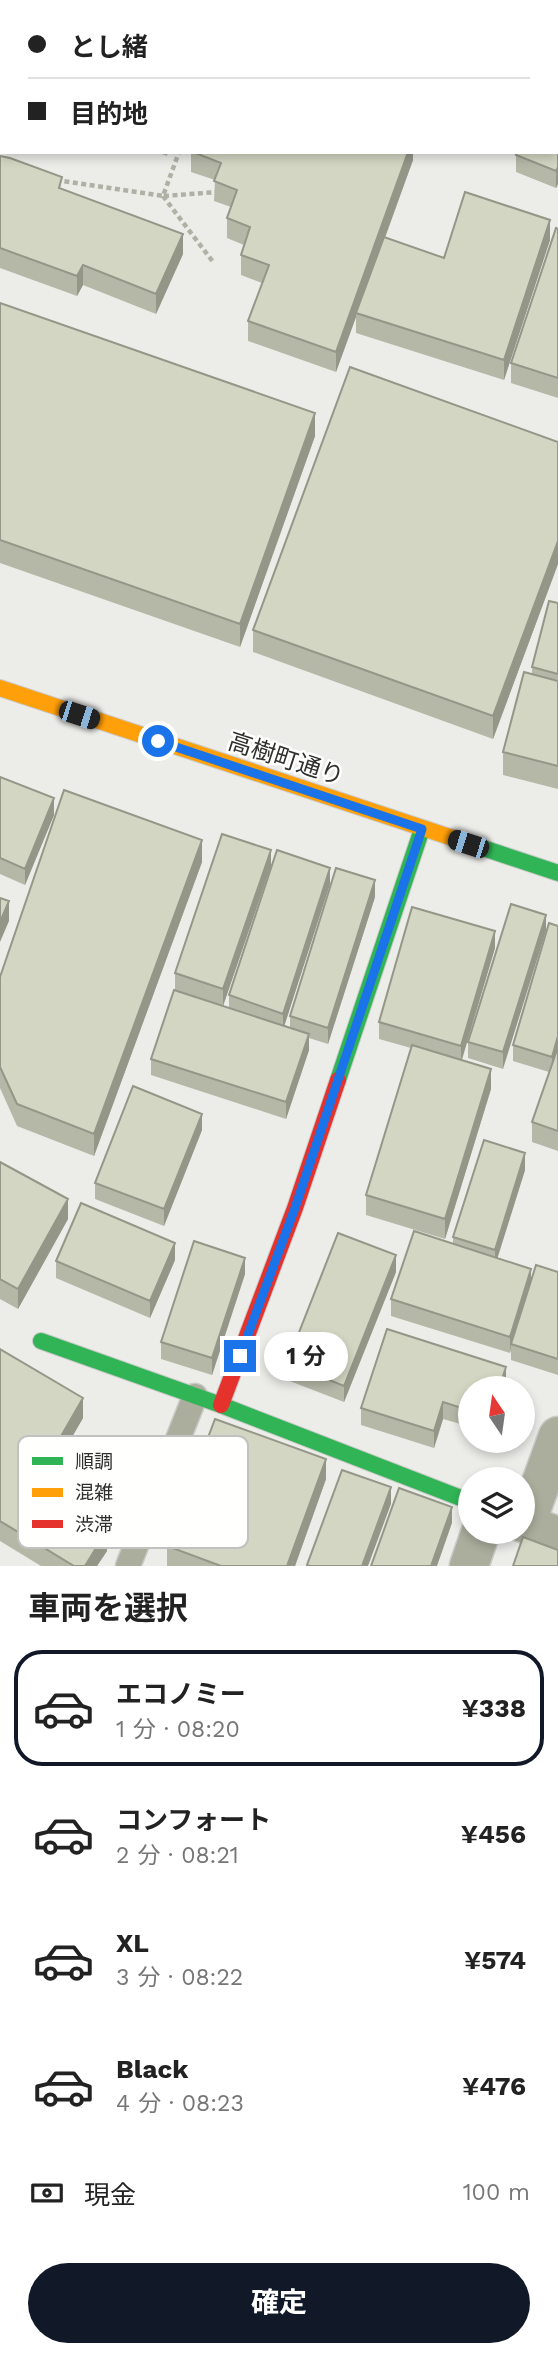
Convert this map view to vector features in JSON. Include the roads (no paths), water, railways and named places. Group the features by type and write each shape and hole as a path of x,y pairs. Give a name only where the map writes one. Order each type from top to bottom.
{"street":[{"name":"高樹町通り","path":"0,688 558,873"},
{"path":"221,1405 295,1208 422,829"},
{"path":"41,1341 221,1405 458,1497"},
{"path":"536,1528 558,1436"},
{"path":"469,1566 477,1544"}],"lane":[{"path":"179,1436 195,1396"},
{"path":"128,1566 135,1548"}]}
